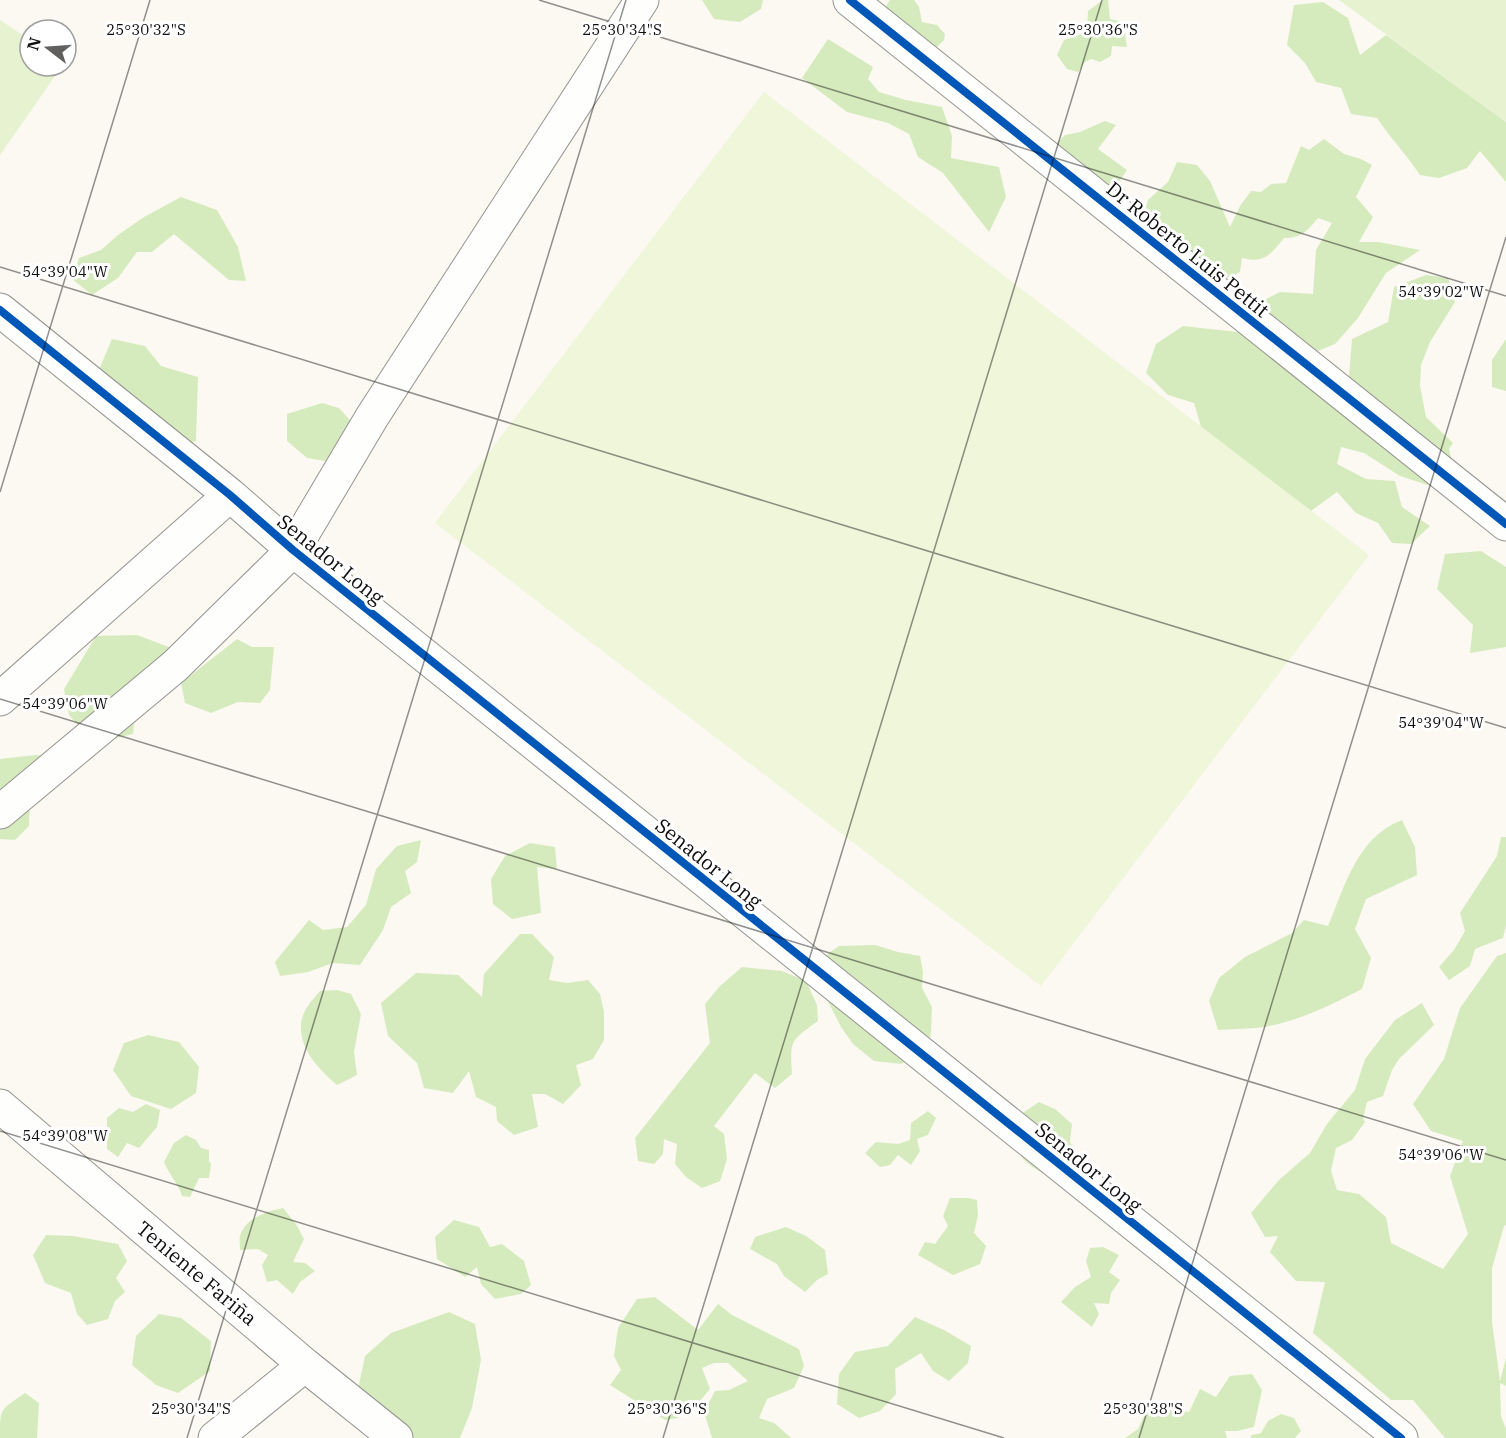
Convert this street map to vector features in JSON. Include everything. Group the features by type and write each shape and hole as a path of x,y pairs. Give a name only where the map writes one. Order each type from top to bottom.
{"street":[{"path":"0,812 175,666 292,550 372,417 642,0"},
{"name":"Dr Roberto Luis Pettit","path":"850,0 1506,524"},
{"name":"Senador Long","path":"0,310 230,495 292,550 1401,1438"},
{"path":"0,699 230,495"},
{"name":"Teniente Fariña","path":"0,1106 305,1365 396,1438"},
{"path":"215,1438 305,1365"}],"green space":[{"path":"702,0 763,0 761,9 740,22 714,19"},
{"path":"890,0 914,0 919,7 922,22 937,25 945,34 944,40 928,56 884,20 886,6"},
{"path":"1103,0 1108,0 1110,19 1123,22 1127,47 1112,46 1111,56 1100,62 1091,59 1085,62 1078,72 1067,69 1057,55 1064,40 1087,32 1088,11"},
{"path":"1339,0 1506,0 1506,122"},
{"path":"1323,2 1348,18 1360,55 1386,35 1506,122 1506,182 1480,151 1467,168 1439,178 1420,175 1377,118 1351,114 1341,88 1316,82 1305,63 1287,45 1294,5"},
{"path":"0,20 18,32 18,78 54,78 0,155"},
{"path":"828,39 873,67 868,79 879,92 942,107 952,136 951,158 999,167 1006,197 989,232 943,173 918,157 909,134 888,123 847,112 802,78"},
{"path":"764,92 1369,555 1041,986 435,523"},
{"path":"1105,121 1116,125 1098,149 1127,170 1120,180 1127,194 1117,202 1052,148 1065,135 1080,132"},
{"path":"1324,139 1344,154 1372,165 1356,197 1373,217 1359,242 1379,242 1420,250 1386,273 1358,318 1335,344 1313,353 1347,400 1352,339 1388,322 1394,287 1426,275 1448,278 1455,302 1430,342 1421,365 1420,386 1426,417 1453,443 1449,449 1456,476 1440,489 1400,476 1364,453 1341,447 1337,464 1366,479 1395,481 1402,507 1430,526 1411,544 1392,543 1378,523 1356,513 1337,492 1311,511 1204,437 1194,403 1168,395 1146,373 1156,344 1183,326 1238,332 1252,306 1280,292 1313,294 1316,250 1332,223 1318,218 1304,233 1284,238 1262,259 1242,258 1240,272 1225,279 1211,277 1192,251 1171,242 1143,217 1148,200 1168,182 1177,162 1197,165 1210,181 1230,227 1240,206 1251,191 1261,192 1271,184 1286,183 1301,146 1309,150"},
{"path":"181,197 217,210 238,247 246,281 229,280 174,234 152,252 137,252 118,278 92,295 72,279 79,258 101,250 144,217"},
{"path":"112,339 145,346 161,366 198,377 196,441 176,446 98,372"},
{"path":"1506,339 1506,391 1492,387 1492,360"},
{"path":"322,403 339,408 359,430 337,463 307,458 287,441 287,414"},
{"path":"1481,551 1506,567 1506,647 1470,653 1473,625 1437,589 1445,554"},
{"path":"137,635 174,649 136,704 133,734 107,740 90,739 69,715 64,689 96,636"},
{"path":"237,639 252,647 274,647 270,690 260,703 238,702 211,713 185,703 181,683"},
{"path":"36,755 51,756 30,799 29,826 15,840 0,839 0,759"},
{"path":"1402,820 1415,847 1417,875 1366,899 1355,929 1371,958 1362,989 1324,1008 1284,1023 1256,1028 1218,1030 1209,1001 1219,978 1245,957 1292,933 1304,920 1328,926 1347,879 1363,850 1387,828"},
{"path":"1501,837 1506,837 1506,925 1503,938 1475,949 1470,966 1449,980 1439,967 1454,950 1465,931 1460,913 1497,856"},
{"path":"421,840 417,862 405,871 411,893 391,907 383,930 360,965 333,963 308,972 280,976 275,962 309,920 323,930 347,927 366,905 376,869 397,846"},
{"path":"530,843 555,847 557,869 537,867 541,913 512,919 493,904 491,879 505,856"},
{"path":"520,934 532,934 554,957 549,980 567,983 588,980 600,994 604,1012 604,1040 593,1059 576,1065 581,1085 563,1104 545,1094 532,1094 538,1127 514,1135 497,1121 496,1107 476,1097 469,1071 453,1093 424,1088 417,1063 388,1036 381,1003 416,973 458,975 482,997 484,974"},
{"path":"875,945 920,956 923,972 922,988 932,1007 931,1033 926,1052 901,1064 874,1061 853,1044 841,1027 818,982 815,963 839,946"},
{"path":"1506,953 1506,1225 1492,1268 1492,1322 1500,1381 1506,1358 1506,1386 1500,1383 1501,1416 1506,1429 1506,1438 1445,1438 1413,1400 1391,1400 1313,1333 1325,1282 1296,1281 1270,1252 1278,1236 1265,1237 1251,1213 1279,1180 1310,1153 1327,1124 1355,1090 1365,1059 1395,1020 1422,1003 1434,1025 1399,1059 1392,1070 1383,1096 1367,1102 1363,1119 1365,1122 1352,1140 1336,1148 1331,1171 1337,1190 1359,1194 1386,1217 1391,1243 1443,1269 1468,1234 1450,1176 1463,1141 1431,1131 1413,1104 1444,1059 1460,1008 1497,956"},
{"path":"742,967 782,971 806,981 817,1005 818,1021 794,1042 791,1054 792,1074 775,1088 755,1073 714,1126 724,1134 727,1159 720,1181 702,1188 686,1177 675,1164 677,1144 664,1139 663,1154 654,1164 638,1161 635,1138 710,1043 705,1004 720,986"},
{"path":"337,990 351,994 361,1014 354,1052 357,1075 337,1085 324,1073 307,1051 301,1033 301,1024 305,1010 320,991"},
{"path":"148,1035 179,1042 199,1067 196,1093 171,1109 131,1096 113,1070 124,1043"},
{"path":"1039,1102 1055,1109 1072,1124 1070,1142 1079,1160 1065,1183 1034,1168 1026,1162 1015,1146 1011,1121"},
{"path":"146,1104 160,1110 157,1127 139,1148 127,1143 118,1157 107,1149 107,1118 119,1108 133,1112"},
{"path":"928,1111 936,1118 928,1135 917,1139 920,1151 911,1165 898,1155 890,1165 880,1167 865,1153 876,1142 898,1144 910,1140 911,1123"},
{"path":"186,1135 196,1140 201,1148 209,1150 211,1164 209,1178 199,1178 190,1197 182,1196 164,1162 174,1143"},
{"path":"950,1198 977,1200 978,1215 974,1233 986,1246 980,1264 953,1275 918,1255 925,1242 935,1244 948,1226 943,1216"},
{"path":"283,1208 304,1239 293,1262 305,1263 315,1271 300,1282 293,1294 277,1280 267,1282 262,1265 268,1255 258,1249 240,1250 240,1236 247,1224 264,1213"},
{"path":"454,1220 479,1227 490,1247 502,1244 524,1261 531,1285 521,1294 495,1299 481,1284 477,1267 465,1277 437,1259 435,1237"},
{"path":"786,1227 806,1236 825,1250 828,1274 817,1280 805,1292 784,1276 777,1264 750,1249 755,1237"},
{"path":"46,1235 73,1236 118,1244 127,1261 116,1278 125,1292 115,1301 108,1319 87,1325 77,1314 71,1293 45,1283 33,1255"},
{"path":"1103,1247 1119,1255 1109,1272 1120,1280 1111,1293 1109,1304 1094,1303 1099,1314 1092,1327 1061,1302 1075,1287 1091,1277 1086,1261 1090,1248"},
{"path":"655,1297 698,1330 718,1304 732,1315 799,1349 804,1366 794,1388 767,1399 759,1418 774,1423 791,1438 712,1438 704,1412 715,1391 729,1390 748,1381 728,1363 714,1363 702,1368 710,1389 699,1402 683,1403 678,1418 665,1420 610,1385 621,1370 614,1356 618,1328 637,1299"},
{"path":"449,1312 475,1324 481,1360 472,1408 460,1438 382,1438 356,1399 365,1356 391,1333"},
{"path":"159,1314 181,1318 211,1341 210,1371 178,1393 156,1385 132,1365 136,1336"},
{"path":"915,1317 971,1346 968,1363 949,1381 933,1371 921,1353 895,1369 896,1394 880,1411 859,1418 837,1404 839,1374 855,1352 888,1346"},
{"path":"1252,1374 1262,1390 1254,1427 1225,1431 1227,1438 1125,1438 1138,1429 1149,1405 1189,1412 1200,1389 1216,1397 1230,1376"},
{"path":"25,1393 39,1403 37,1438 0,1438 0,1420 3,1410"},
{"path":"1281,1414 1294,1418 1301,1431 1295,1438 1250,1438 1252,1435 1261,1433 1268,1421"}],"cycle path":[{"path":"850,0 1506,524"},
{"path":"0,310 230,495 293,550 1401,1438"}]}
